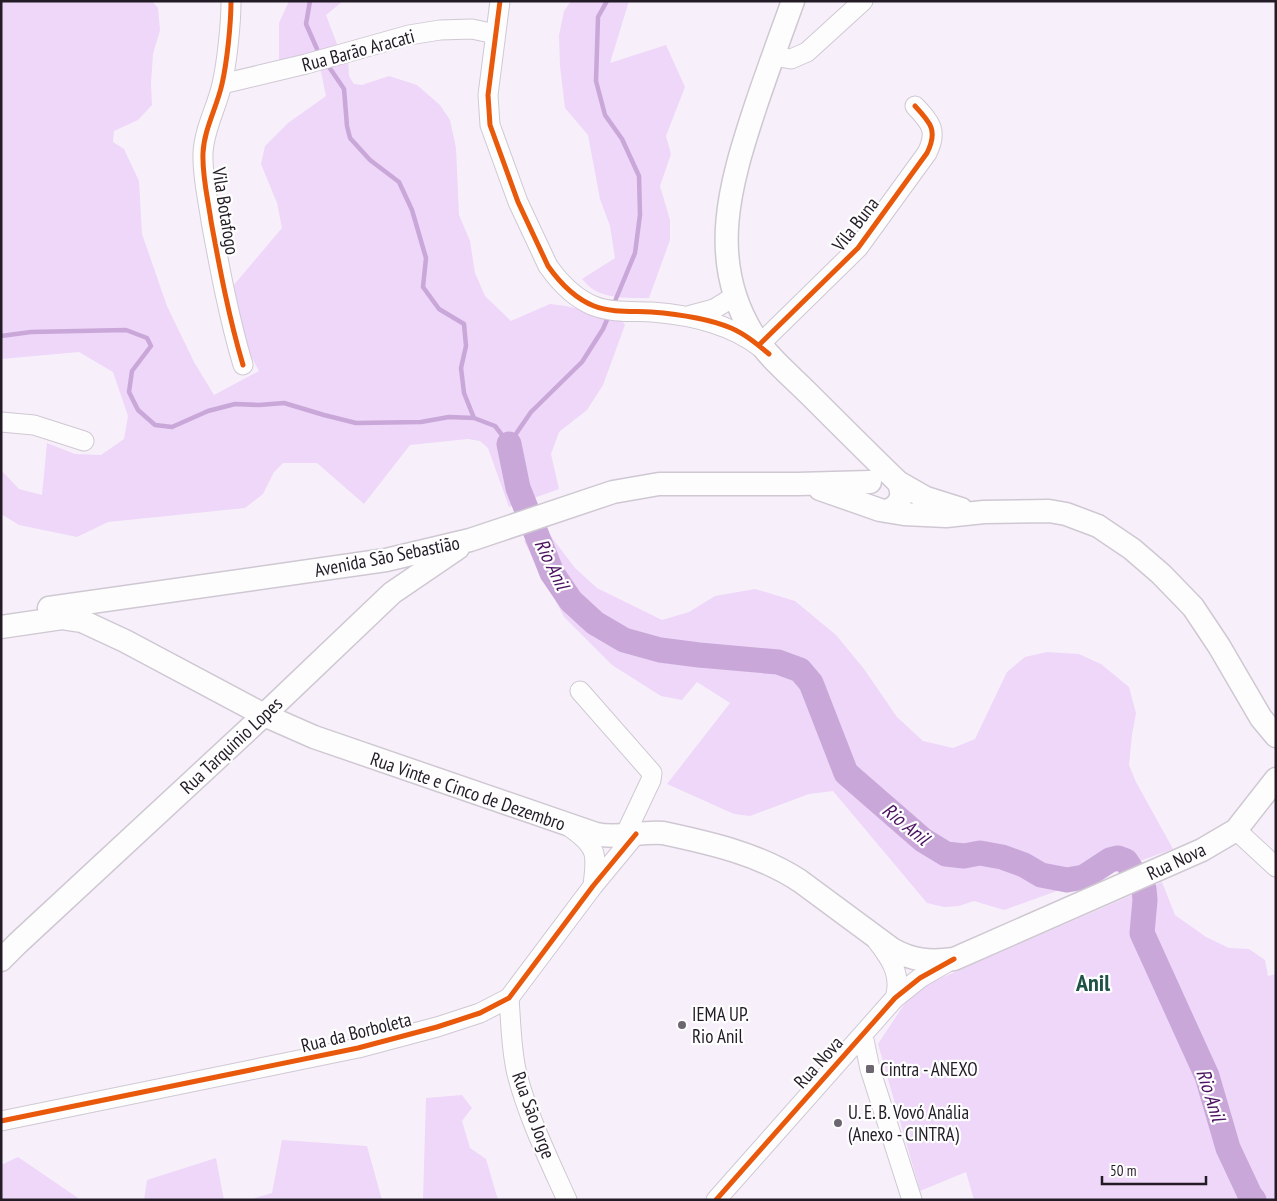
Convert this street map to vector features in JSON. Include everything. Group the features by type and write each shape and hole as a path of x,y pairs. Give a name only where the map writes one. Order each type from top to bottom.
{"main road":[{"path":"793,1 772,56 732,182 728,206 728,262 735,296 747,322 765,349 839,423 896,480 902,492 900,502 892,509 880,510 870,504 866,495 871,481 864,454 839,423"},
{"path":"871,481 882,475 896,480 926,498 946,506 984,512 1049,511 1066,514 1098,526 1132,550 1161,574 1193,607 1220,646 1261,718 1276,736"},
{"name":"Avenida São Sebastião","path":"1,616 386,560 470,540 613,492 659,484 798,484 871,481"},
{"name":"Avenida São Sebastião","path":"798,484 826,490 880,510 931,516 984,512"},
{"name":"Rua Tarquinio Lopes","path":"1,960 264,715 392,592 470,540"},
{"path":"386,560 395,566 400,575 398,586 392,592"},
{"path":"125,641 118,630 117,619 123,609 138,596"},
{"name":"Rua Vinte e Cinco de Dezembro","path":"1,627 62,618 72,618 86,622 264,715 328,743 566,825 606,836 649,832 663,833 756,858 800,881 875,938 902,955 912,959 929,961 954,959"},
{"name":"Rua Nova","path":"954,959 1174,864 1202,850 1236,830 1276,779"}],"street":[{"name":"Vila Botafogo","path":"231,1 222,84 205,140 203,172 230,322 243,365"},
{"path":"500,1 488,95 488,113 495,141 507,174 548,266 561,283 587,303 611,310 654,312 686,317 730,328 765,349"},
{"path":"772,56 791,58 807,52 864,1"},
{"name":"Rua Barão Aracati","path":"222,84 306,64 409,35 440,30 472,28 495,34"},
{"name":"Vila Buna","path":"765,349 858,248 928,153 933,141 933,132 928,122 915,106"},
{"path":"686,317 714,309 735,296"},
{"path":"1,422 34,425 84,441"},
{"name":"Rua da Borboleta","path":"1,1122 358,1048 437,1028 480,1013 509,998 630,834 651,780 652,773 580,691"},
{"path":"566,825 584,837 592,848 596,862 593,886"},
{"path":"1236,830 1276,867"},
{"name":"Rua Vinte e Cinco de Dezembro","path":"875,938 889,956 896,970 898,985 895,998"},
{"name":"Rua Nova","path":"716,1200 895,998 920,978 954,959"},
{"name":"Rua São Jorge","path":"509,998 516,1073 525,1101 567,1200"},
{"path":"862,1035 870,1069 912,1200"}],"shaded area":[{"path":"1,1 152,1 158,8 160,30 153,54 152,105 138,120 114,131 113,142 124,149 139,181 142,234 167,306 194,362 214,395 259,371 244,343 232,287 282,228 277,203 261,164 265,146 288,123 326,96 320,67 348,57 349,76 354,84 362,85 389,76 417,85 440,105 450,120 456,148 459,215 470,241 475,273 485,296 511,321 550,304 620,318 625,325 603,385 587,410 559,432 551,454 559,489 509,507 488,448 480,441 468,439 410,445 364,504 317,463 283,463 274,472 263,494 245,508 108,522 77,537 19,525 1,514 1,470 19,489 42,495 47,443 75,454 101,455 124,439 128,416 113,372 79,352 1,359"},
{"path":"289,1 343,1 326,15 337,44 309,58 279,62 279,23"},
{"path":"571,1 629,1 610,63 666,45 685,87 666,136 671,154 660,186 670,220 670,240 649,298 607,295 592,289 582,279 615,258 610,226 600,199 588,135 565,108 560,66 559,35 564,11"},
{"path":"547,531 575,568 597,588 662,620 689,612 715,596 755,589 795,601 836,635 864,669 897,717 923,741 953,748 975,739 1007,672 1025,657 1047,652 1079,654 1101,664 1129,687 1136,713 1129,765 1136,782 1173,849 1004,910 974,901 959,906 944,907 927,903 833,791 809,794 750,816 734,814 667,784 730,703 697,682 682,700 661,696 612,665 564,617 524,541"},
{"path":"1162,882 1175,915 1206,937 1229,948 1249,949 1265,960 1268,976 1276,974 1276,1200 974,1200 966,1172 920,1191 878,1044 905,1003 925,985"},
{"path":"462,1095 472,1108 462,1121 470,1148 486,1159 498,1200 423,1200 426,1098"},
{"path":"282,1140 367,1146 382,1200 248,1200 272,1193"},
{"path":"18,1157 81,1200 1,1200 1,1165"},
{"path":"216,1158 224,1200 144,1200 147,1180"}],"waterway":[{"path":"310,1 306,24 317,49"},
{"path":"607,1 598,17 596,81 605,115 622,139 639,176 640,215 635,253 613,306"},
{"path":"327,64 344,89 347,126 350,138 370,160 399,182 412,210 426,258 423,287 439,309 464,324 466,346 461,368 464,393 474,418"},
{"path":"1,336 31,332 126,330 147,338 151,346 132,371 129,392 138,410 155,425 172,427 208,411 235,404 284,403 356,423 421,422 449,417 474,418 495,426 509,444 531,412 582,362 603,329 609,315"},
{"name":"Rio Anil","path":"509,444 518,488 552,573 571,601 595,623 624,640 660,650 778,662 800,670 811,683 846,773 923,840 946,854 964,856 980,853 1002,857 1024,865 1041,875 1067,880 1084,877 1110,860 1118,858 1126,861 1144,889 1142,933 1207,1076 1228,1148 1254,1200"}],"cycle path":[{"path":"231,1 224,75 204,144 203,170 221,276 243,365"},
{"path":"500,1 488,95 490,125 518,202 548,266 574,294 594,306 615,311 671,314 712,322 741,333 769,354"},
{"path":"760,344 858,248 927,153 932,139 931,128 925,117 915,106"},
{"path":"1,1121 358,1048 437,1027 480,1013 509,998 593,886 636,834"},
{"path":"716,1200 895,998 920,978 954,959"}],"place":[{"name":"IEMA UP. Rio Anil","path":"682,1025"},
{"name":"Cintra - ANEXO","path":"870,1069"},
{"name":"U. E. B. Vovó Anália (Anexo - CINTRA)","path":"838,1123"}],"district":[{"name":"Anil","path":"1093,983"}]}
